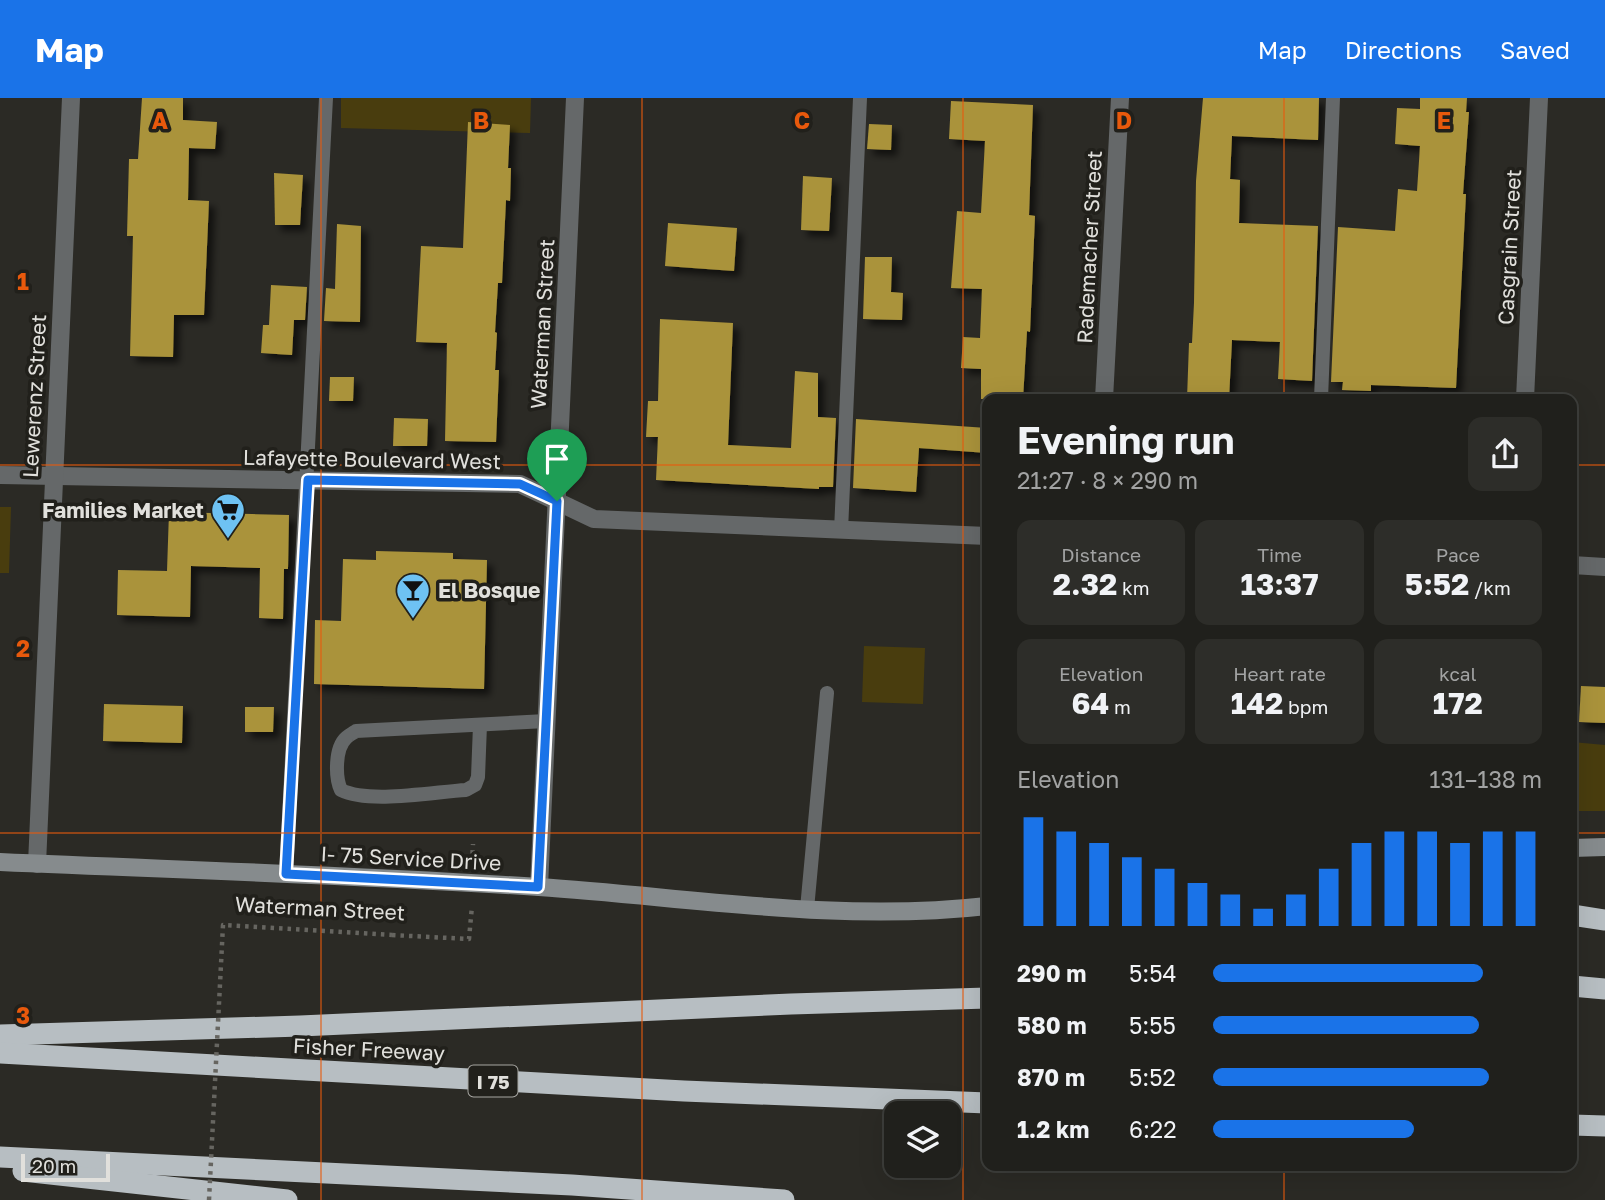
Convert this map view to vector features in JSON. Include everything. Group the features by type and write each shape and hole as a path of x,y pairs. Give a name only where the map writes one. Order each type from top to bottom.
{"highway":[{"path":"1577,916 1605,920"},
{"path":"1577,986 1605,989"},
{"path":"0,1035 300,1026 982,998"},
{"name":"Fisher Freeway","path":"0,1053 656,1090 982,1103"},
{"path":"1577,1125 1605,1126"},
{"path":"0,1157 572,1185 784,1200"},
{"path":"0,1169 287,1200"}],"main road":[{"path":"1577,848 1605,847"},
{"name":"I- 75 Service Drive","path":"0,862 538,887 868,912 912,912 982,906"}],"street":[{"name":"Lewerenz Street","path":"37,864 71,98"},
{"name":"Waterman Street","path":"538,887 576,98"},
{"name":"Rademacher Street","path":"1104,394 1119,98"},
{"name":"Casgrain Street","path":"1525,394 1539,98"},
{"name":"Lafayette Boulevard West","path":"0,475 520,484 594,519 982,536"},
{"path":"1577,565 1605,567"}],"lane":[{"path":"286,874 326,98"},
{"path":"841,531 860,98"},
{"path":"1321,394 1333,98"},
{"path":"807,909 827,693"},
{"path":"480,725 478,777 475,785 466,790 372,796 341,790 338,783 340,747 346,738 356,732 546,721"}],"path":[{"name":"Waterman Street","path":"209,1200 222,925 469,939 472,844"}],"shaded area":[{"path":"341,98 531,98 530,133 341,128"},
{"path":"0,507 11,507 9,573 0,573"},
{"path":"864,646 925,648 923,704 862,702"},
{"path":"1577,742 1605,745 1605,811 1577,811"}],"building":[{"path":"142,98 183,98 183,120 217,122 215,149 189,148 188,200 209,201 204,315 174,315 173,357 130,356 133,236 127,236 129,159 138,159"},
{"path":"1203,98 1319,98 1318,140 1232,136 1230,179 1240,180 1239,223 1318,226 1312,381 1278,379 1280,342 1232,340 1229,394 1187,394 1194,303 1196,181"},
{"path":"1420,98 1467,98 1466,112 1469,112 1463,194 1466,194 1456,388 1371,385 1371,391 1342,390 1343,382 1331,382 1338,227 1395,231 1398,189 1417,191 1420,146 1395,144 1397,108 1420,109"},
{"path":"951,101 1033,105 1029,215 1035,216 1030,332 1027,331 1023,394 982,394 981,399 981,369 961,368 963,337 980,338 982,289 951,288 957,211 981,213 985,141 949,139"},
{"path":"468,122 510,125 510,201 506,200 502,283 498,283 495,332 495,370 499,370 496,442 445,441 447,343 416,342 421,246 463,248"},
{"path":"869,124 892,125 891,150 867,149"},
{"path":"274,173 303,175 300,225 275,225"},
{"path":"803,176 832,178 829,231 801,230"},
{"path":"668,223 737,228 734,271 665,266"},
{"path":"337,224 361,226 360,322 324,321 326,288 335,289"},
{"path":"865,257 892,257 891,292 903,293 902,320 863,319"},
{"path":"271,285 307,287 305,320 294,320 292,355 261,353 263,325 269,325"},
{"path":"660,319 733,323 728,445 791,448 795,371 818,373 818,417 836,418 833,487 819,489 656,480 658,437 646,437 648,401 658,401"},
{"path":"330,377 354,377 353,401 329,401"},
{"path":"394,418 428,419 427,446 393,446"},
{"path":"856,419 982,428 982,453 919,448 916,492 853,488"},
{"path":"169,512 289,515 288,569 284,569 283,619 259,618 260,568 191,566 190,617 117,615 118,570 167,571"},
{"name":"El Bosque","path":"376,551 453,553 453,559 487,560 484,689 314,684 315,620 341,621 343,559 376,560"},
{"path":"1581,686 1605,687 1605,723 1579,722"},
{"path":"104,704 183,706 182,743 103,741"},
{"path":"245,707 274,707 273,732 245,732"}],"place":[{"name":"Families Market","path":"228,540"},
{"name":"El Bosque","path":"413,620"}],"route":[{"path":"308,480 520,484 557,501 538,887 286,874 308,480"}]}
